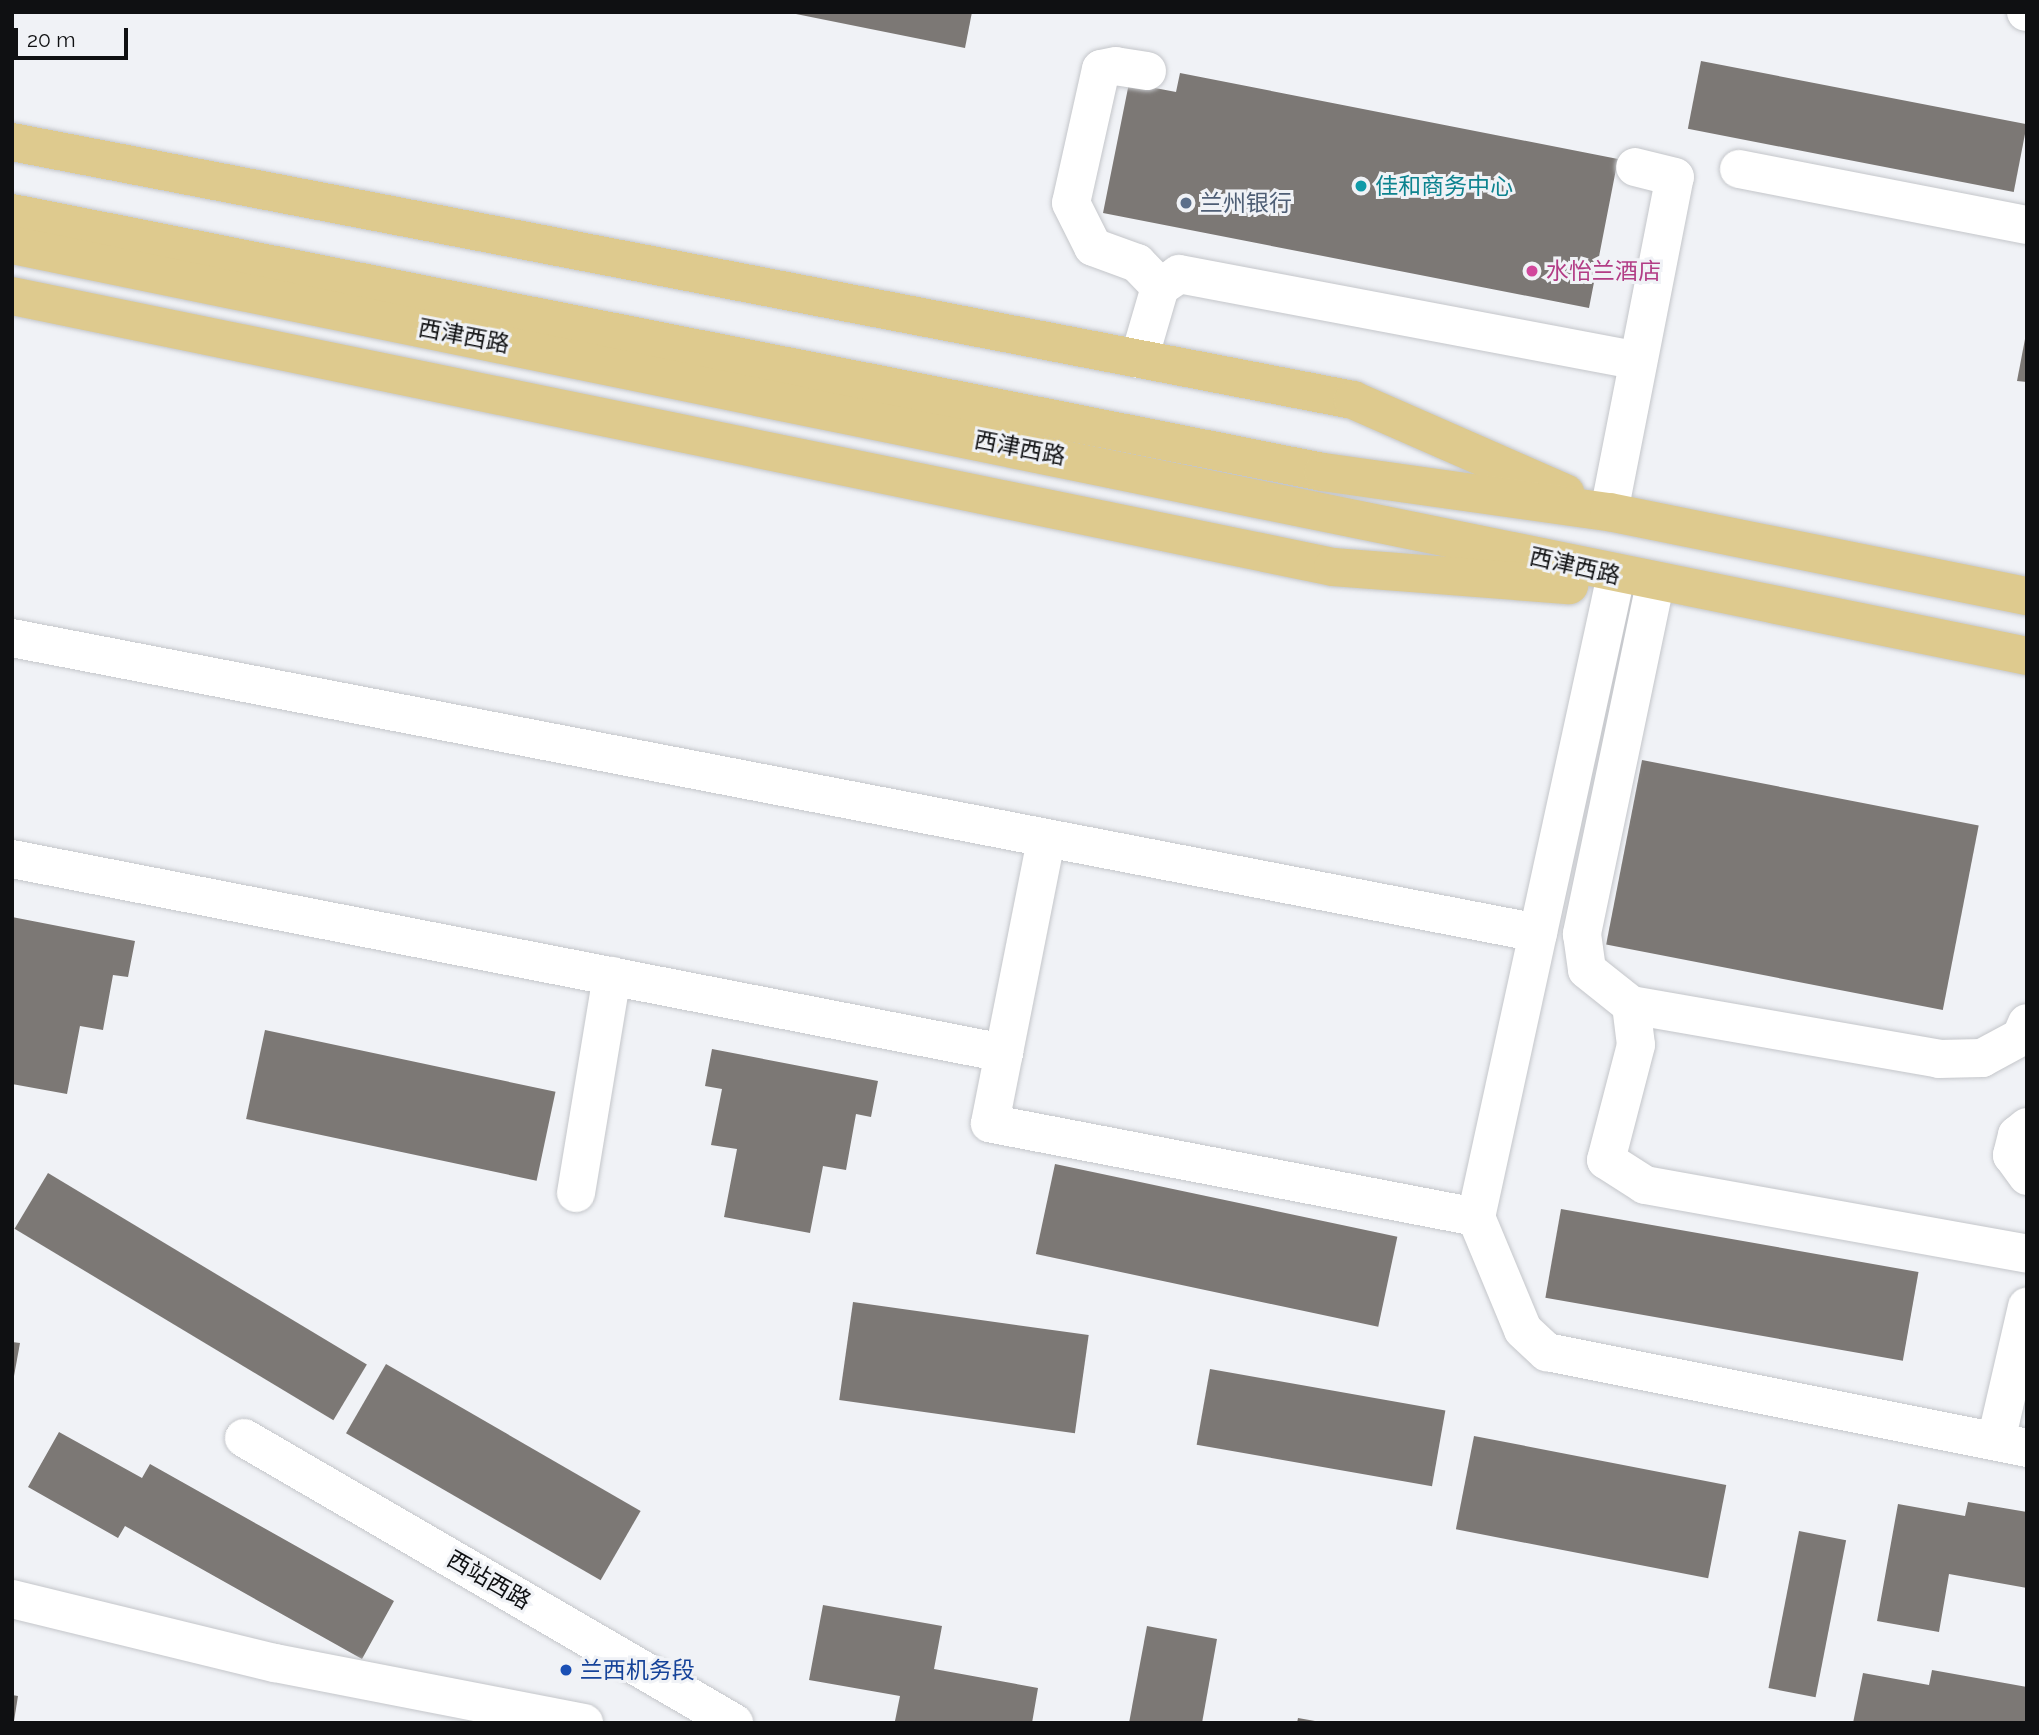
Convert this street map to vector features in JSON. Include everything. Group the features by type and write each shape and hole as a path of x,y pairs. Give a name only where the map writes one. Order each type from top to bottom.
{"main road":[{"path":"12,142 1353,400 1609,512"},
{"name":"西津西路","path":"12,213 1323,472 1609,512 2027,596"},
{"name":"西津西路","path":"12,245 1294,503 1655,584 2027,656"},
{"path":"12,296 1333,567 1613,588 1655,584"}],"street":[{"path":"1147,71 1116,66 1101,69 1071,203 1093,247 1136,263 1160,287"},
{"path":"1609,512 1636,360 1675,177 1634,167"},
{"path":"1739,169 2027,225"},
{"path":"1139,359 1160,287 1179,274 1636,360"},
{"path":"1655,584 1582,934 1587,970 1631,1005 1940,1059 1982,1058 2021,1037 2027,1023"},
{"path":"1613,588 1476,1217 1523,1330 1547,1352 2011,1445 2027,1307"},
{"path":"12,638 1538,933"},
{"path":"1046,840 990,1123 1476,1217"},
{"path":"12,859 1004,1053"},
{"path":"576,1193 612,976"},
{"path":"1631,1005 1636,1045 1606,1160 1645,1185 2027,1254"},
{"path":"2027,1128 2017,1135 2012,1155 2027,1176"},
{"name":"西站西路","path":"244,1437 734,1723"},
{"path":"12,1599 275,1663 584,1723"}],"building":[{"path":"786,12 972,12 965,48"},
{"path":"1701,61 2027,124 2014,192 1688,129"},
{"name":"佳和商务中心","path":"1180,73 1618,159 1589,308 1103,213 1129,83 1176,92"},
{"path":"2027,339 2027,382 2017,381"},
{"path":"1642,760 1979,825 1943,1010 1606,945"},
{"path":"12,917 135,941 128,977 113,975 103,1030 80,1026 67,1094 12,1084"},
{"path":"265,1030 556,1092 537,1181 246,1119"},
{"path":"712,1049 878,1081 871,1117 856,1114 846,1170 823,1166 810,1233 724,1217 737,1149 711,1145 722,1089 705,1086"},
{"path":"1055,1164 1397,1237 1378,1327 1036,1254"},
{"path":"48,1173 367,1365 333,1420 15,1229"},
{"path":"1561,1209 1918,1272 1903,1361 1545,1298"},
{"path":"853,1302 1089,1335 1075,1433 839,1400"},
{"path":"12,1342 20,1343 14,1376 12,1376"},
{"path":"386,1364 641,1511 601,1580 346,1433"},
{"path":"1210,1369 1445,1411 1432,1486 1197,1445"},
{"path":"59,1432 142,1478 150,1464 394,1601 362,1659 125,1526 118,1538 28,1487"},
{"path":"1474,1436 1726,1485 1708,1578 1456,1529"},
{"path":"1968,1502 2027,1512 2027,1588 1949,1574 1939,1632 1877,1621 1898,1504 1965,1516"},
{"path":"1799,1531 1846,1540 1816,1697 1768,1688"},
{"path":"823,1605 942,1626 934,1669 1038,1688 1032,1723 895,1721 900,1696 809,1680"},
{"path":"1147,1626 1217,1639 1202,1723 1129,1723"},
{"path":"1932,1670 2027,1687 2027,1723 1853,1723 1863,1673 1929,1685"},
{"path":"12,1695 18,1696 14,1721 12,1720"},
{"path":"1298,1718 1315,1721 1315,1723 1297,1723"}],"place":[{"name":"佳和商务中心","path":"1361,186"},
{"name":"兰州银行","path":"1186,203"},
{"name":"水怡兰酒店","path":"1532,271"},
{"name":"兰西机务段","path":"566,1670"}]}
